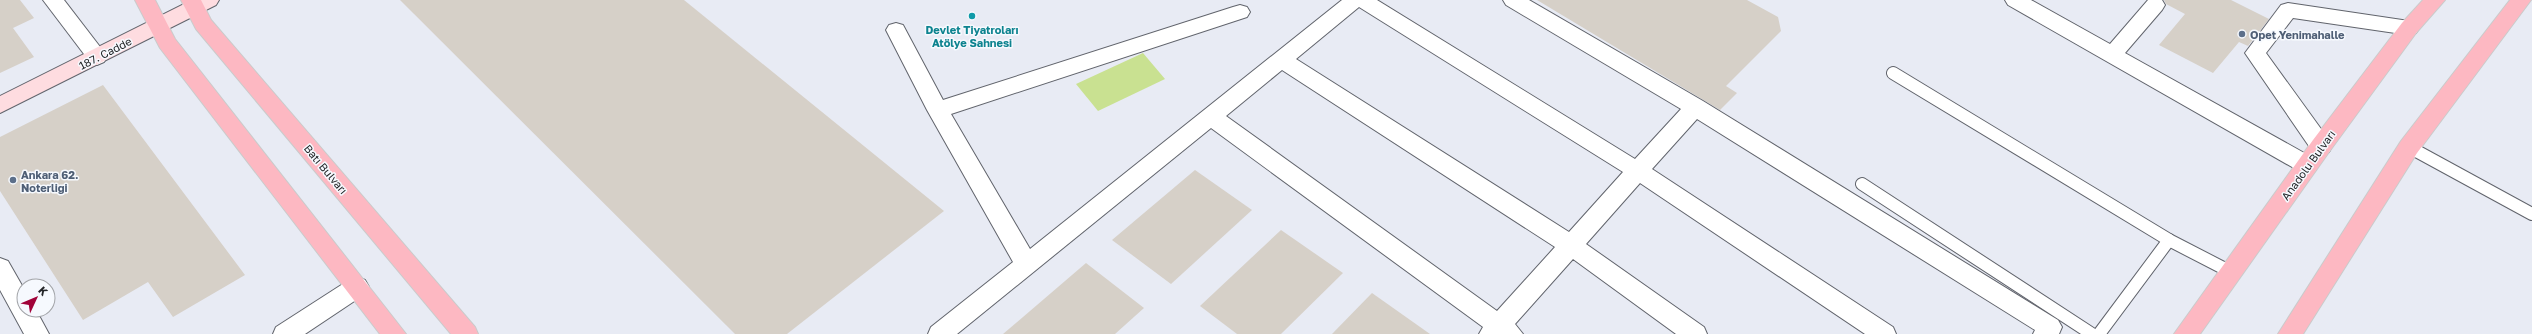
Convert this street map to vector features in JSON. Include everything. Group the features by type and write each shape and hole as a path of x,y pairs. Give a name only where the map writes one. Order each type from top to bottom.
{"main road":[{"path":"145,0 167,43 394,334"},
{"name":"Anadolu Bulvarı","path":"2186,334 2321,146 2409,28 2435,0"},
{"path":"2290,334 2408,147 2521,0"},
{"name":"187. Cadde","path":"0,105 158,26 198,2"},
{"name":"Batı Bulvarı","path":"198,2 203,24 466,334"}],"street":[{"path":"53,0 97,57"},
{"path":"1513,0 1695,107 2050,327 2045,334"},
{"path":"2015,0 2307,165"},
{"path":"940,334 1212,117 1280,59 1352,1 1638,171 1884,334"},
{"path":"2112,54 2155,5"},
{"path":"2321,146 2255,52 2288,10 2409,28"},
{"path":"938,110 1240,12"},
{"path":"896,30 938,110 1027,264"},
{"path":"1280,59 1570,246 1695,334"},
{"path":"1212,117 1500,331 1570,246 1695,107"},
{"path":"0,268 37,334"},
{"path":"285,334 357,287"}],"lane":[{"path":"1893,73 2169,240 2231,272"},
{"path":"2408,147 2532,214"},
{"path":"1862,184 2092,334"},
{"path":"2099,334 2169,240"}],"green space":[{"path":"1143,53 1165,79 1098,111 1076,84"}],"building":[{"path":"0,0 20,0 34,18 13,28 34,57 0,73"},
{"path":"400,0 684,0 944,211 787,334 735,334"},
{"path":"1537,0 1747,0 1778,17 1781,31 1726,86 1737,93 1720,110"},
{"path":"2164,0 2231,0 2269,19 2248,46 2239,42 2213,73 2159,45 2185,14 2166,4"},
{"path":"103,85 245,275 173,317 148,282 83,320 0,191 0,137"},
{"path":"1195,170 1252,210 1171,284 1112,240"},
{"path":"1281,230 1343,273 1281,334 1237,334 1200,306"},
{"path":"1086,263 1144,308 1115,334 1003,334"},
{"path":"1372,293 1430,334 1332,334"}],"place":[{"name":"Devlet Tiyatroları Atölye Sahnesi","path":"972,16"},
{"name":"Opet Yenimahalle","path":"2242,34"},
{"name":"Ankara 62. Noterliği","path":"13,180"}]}
